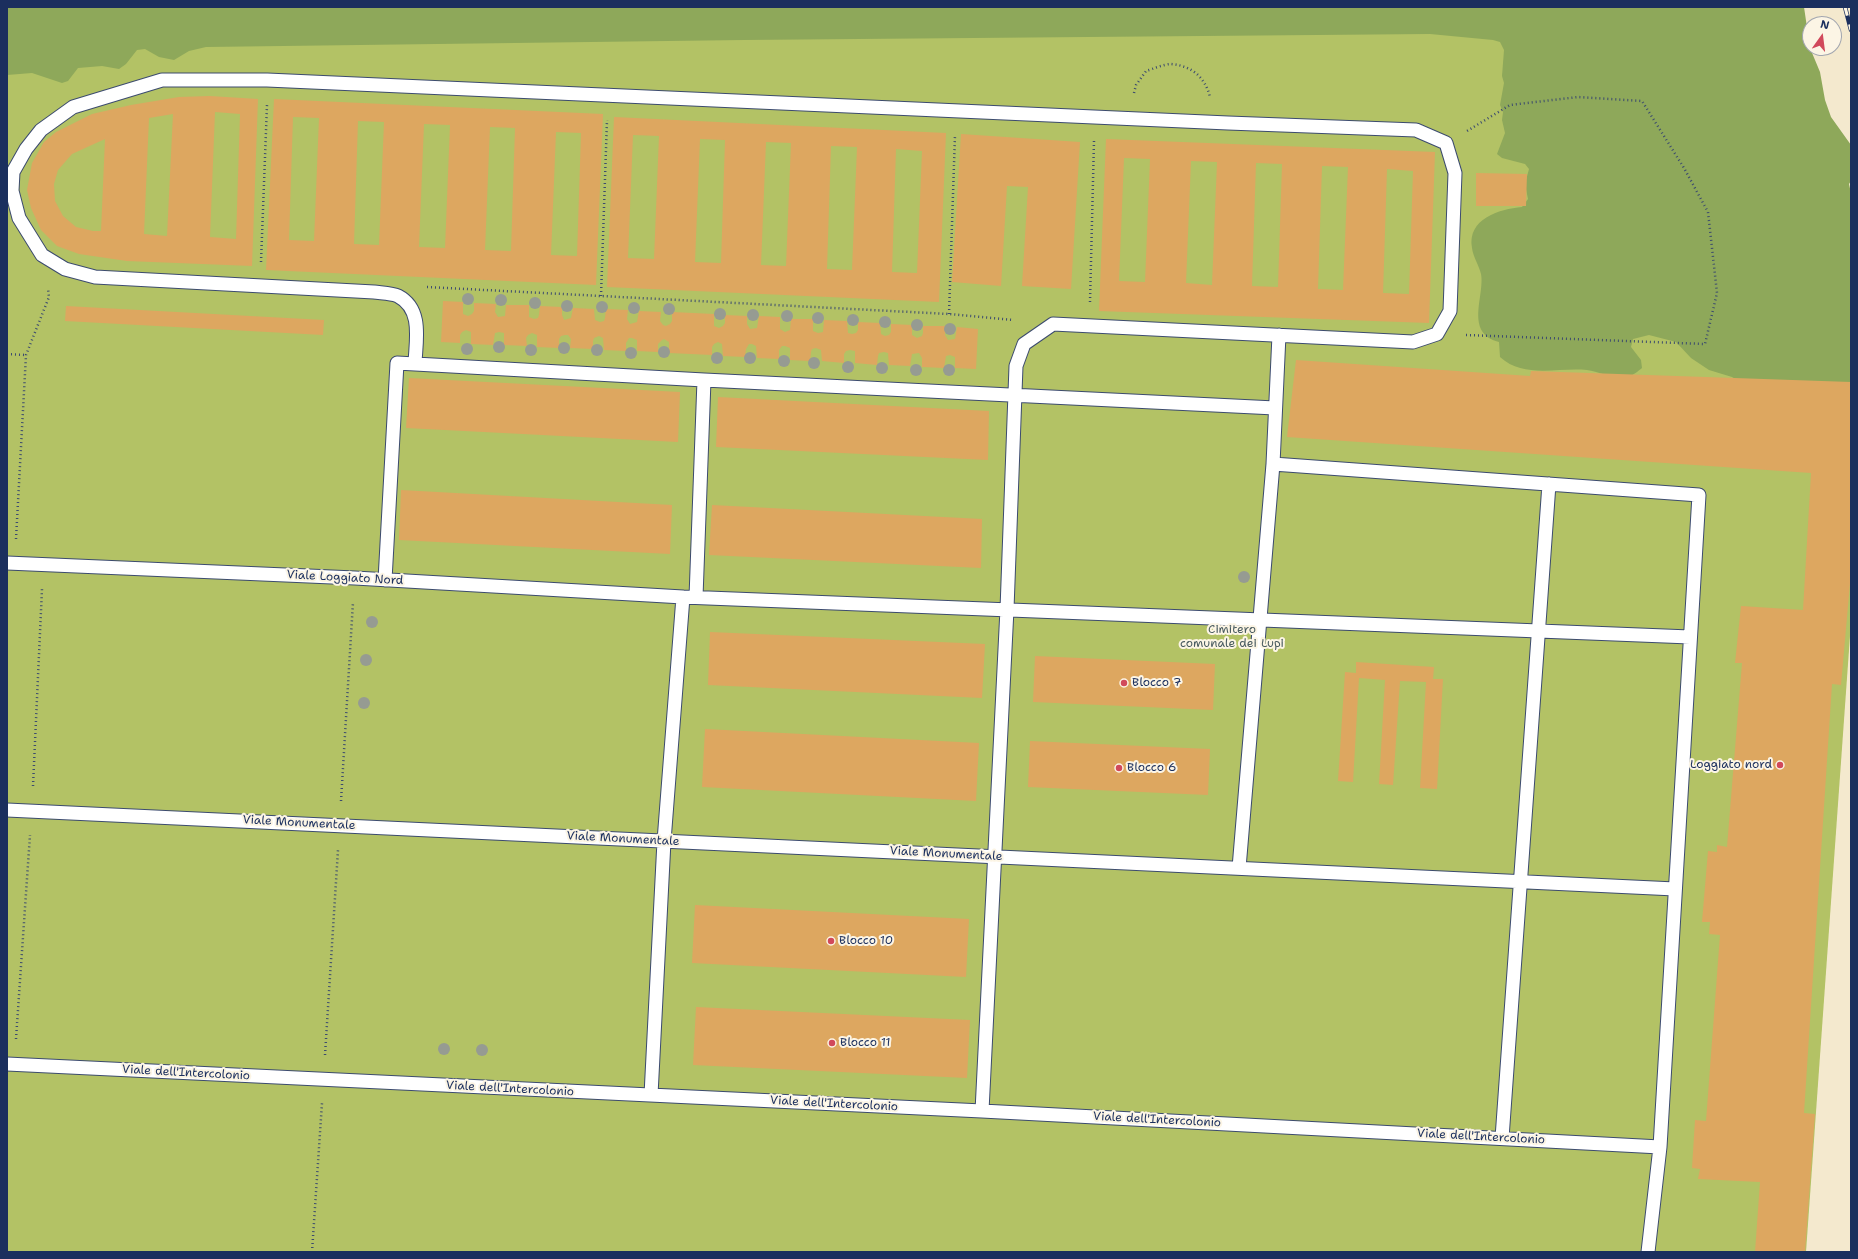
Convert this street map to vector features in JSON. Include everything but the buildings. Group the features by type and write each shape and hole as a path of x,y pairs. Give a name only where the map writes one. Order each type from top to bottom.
{"lane":[{"path":"415,364 415,318 412,307 398,296 366,292 95,277 65,269 42,255 19,218 12,191 13,172 26,149 41,130 73,107 162,80 275,81 1416,130 1446,144 1454,173 1450,311 1438,334 1413,342 1053,324 1024,344 1016,366 1007,609 982,1111"},
{"path":"1238,868 1273,464 1279,335"},
{"path":"385,580 397,362 704,380 1275,408"},
{"path":"696,597 704,380"},
{"path":"1273,464 1699,495 1660,1147 1648,1252"},
{"path":"1502,1138 1549,484"},
{"name":"Viale Loggiato Nord","path":"11,563 355,578 683,597 1690,637"},
{"path":"652,1095 664,841 683,597"},
{"name":"Viale Monumentale","path":"7,810 1675,889"},
{"name":"Viale dell'Intercolonio","path":"7,1064 982,1111 1660,1147"}],"path":[{"path":"1115,118 1126,113 1132,105 1136,85 1146,71 1170,64 1197,72 1208,88 1214,115 1228,123"},
{"path":"1438,334 1705,344 1716,293 1708,212 1684,168 1642,101 1578,97 1510,105 1446,144"},
{"path":"261,270 266,114"},
{"path":"601,296 607,118"},
{"path":"949,314 955,135"},
{"path":"1089,326 1094,141"},
{"path":"11,563 26,355 50,297 42,255"},
{"path":"422,286 949,314 1053,324"},
{"path":"7,354 26,355"},
{"path":"312,1252 355,578"}],"green space":[{"path":"7,7 1804,7 1805,16 1802,16 1802,56 1813,56 1820,72 1825,100 1831,117 1851,145 1851,181 1849,184 1851,193 1851,394 1738,381 1732,377 1709,370 1691,358 1676,342 1649,335 1633,339 1631,347 1641,360 1642,368 1635,374 1625,377 1576,369 1542,371 1530,370 1509,364 1500,357 1499,342 1488,337 1482,331 1479,322 1478,313 1481,274 1472,248 1472,238 1474,230 1486,217 1504,210 1522,207 1528,199 1525,184 1529,169 1525,164 1502,158 1497,154 1505,133 1502,120 1503,112 1500,105 1504,83 1502,76 1504,50 1500,42 1493,40 1430,34 744,40 206,47 189,51 174,60 159,57 145,49 137,50 126,64 119,69 102,66 78,68 68,81 62,83 32,73 7,75"},
{"name":"Cimitero comunale dei Lupi","path":"1767,15 1851,316 1851,622 1806,1252 7,1252 7,62 168,32"}],"railway":[{"path":"1845,7 1851,30"}],"place":[{"name":"Blocco 7","path":"1124,683"},
{"name":"Loggiato nord","path":"1780,765"},
{"name":"Blocco 6","path":"1119,768"},
{"name":"Blocco 10","path":"831,941"},
{"name":"Blocco 11","path":"832,1043"}]}
